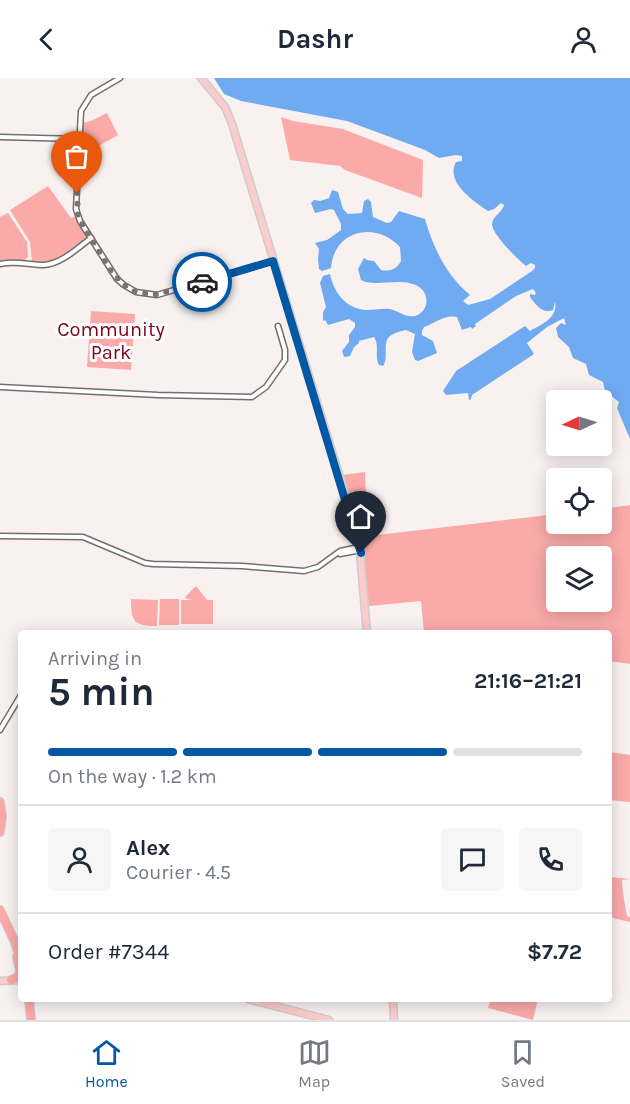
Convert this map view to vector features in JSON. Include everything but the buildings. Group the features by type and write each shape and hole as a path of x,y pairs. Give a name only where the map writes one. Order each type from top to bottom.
{"highway":[{"path":"0,802 2,816 0,832"},
{"path":"0,910 18,952"},
{"path":"8,927 15,980"},
{"path":"28,1002 31,1018"}],"main road":[{"path":"201,78 225,107 229,118 361,549 367,630"},
{"path":"260,1002 329,1020"},
{"path":"393,1002 394,1020"}],"street":[{"path":"120,78 94,93 86,101 81,112 76,212 120,281 132,290 148,295 160,294 273,261"},
{"path":"0,137 79,139"},
{"path":"0,264 13,262 50,264 91,238"},
{"path":"0,387 252,397 266,387 285,360 278,326"},
{"path":"0,536 83,537 145,563 242,566 304,571 318,567 344,550 361,549"},
{"path":"0,730 18,700"}],"green space":[{"path":"107,113 118,135 81,156 82,123"},
{"path":"281,117 343,129 423,160 422,198 345,170 340,166 290,160"},
{"path":"48,186 71,218 76,216 88,238 51,263 32,262 30,242 10,210"},
{"path":"8,213 27,242 28,257 25,260 0,262 0,217"},
{"name":"Community Park","path":"91,311 135,314 131,370 87,367"},
{"path":"365,472 366,501 354,499 347,492 342,475"},
{"path":"630,505 630,664 612,661 612,630 424,630 421,601 369,606 360,537 546,515 546,534 612,534 612,508"},
{"path":"196,586 207,600 213,600 213,624 181,624 181,600 192,600 184,598"},
{"path":"131,599 158,600 157,626 143,625 135,621"},
{"path":"160,599 179,599 179,625 159,625"},
{"path":"612,752 630,755 630,802 612,800"},
{"path":"612,877 630,879 622,880 626,912 630,917 630,922 612,918"},
{"path":"490,1002 537,1002 533,1020 488,1008"}],"water":[{"path":"214,78 630,78 630,439 617,408 619,402 612,396 612,390 605,390 603,382 589,375 586,364 573,358 569,347 558,337 556,328 561,323 566,325 564,318 547,327 527,343 534,354 472,395 471,399 469,400 468,393 446,395 443,391 456,371 525,326 530,331 552,316 555,302 553,310 542,310 530,297 530,294 535,295 536,293 533,289 516,296 475,324 476,326 472,329 471,327 462,330 457,317 453,316 424,327 422,335 433,341 437,353 418,361 415,360 412,352 415,334 406,330 393,334 388,339 383,366 379,365 377,359 377,344 374,337 359,341 350,356 344,357 342,351 349,342 349,335 355,323 349,319 328,325 325,320 323,321 323,312 326,307 320,283 323,276 330,274 342,299 360,309 390,309 415,316 423,311 426,298 423,290 405,282 373,283 361,280 358,269 364,258 374,261 384,271 395,268 401,261 400,247 380,234 368,232 348,237 334,255 331,268 322,271 319,269 319,249 315,243 327,240 341,230 341,224 334,210 315,213 311,203 314,200 329,198 332,190 338,192 343,209 348,214 362,213 364,201 368,199 371,202 373,217 387,223 391,222 399,211 425,219 432,240 447,270 470,295 463,301 468,305 490,299 532,271 535,265 531,263 526,266 522,263 506,247 494,230 492,222 504,205 501,203 488,211 468,196 457,184 454,169 456,162 462,161 462,156 439,158 425,150 347,121 241,101 224,94"}],"way so far":[{"path":"77,193 78,217 111,271 124,285 136,292 154,295 202,282"}],"route":[{"path":"202,282 273,261 359,540 361,553"}]}
